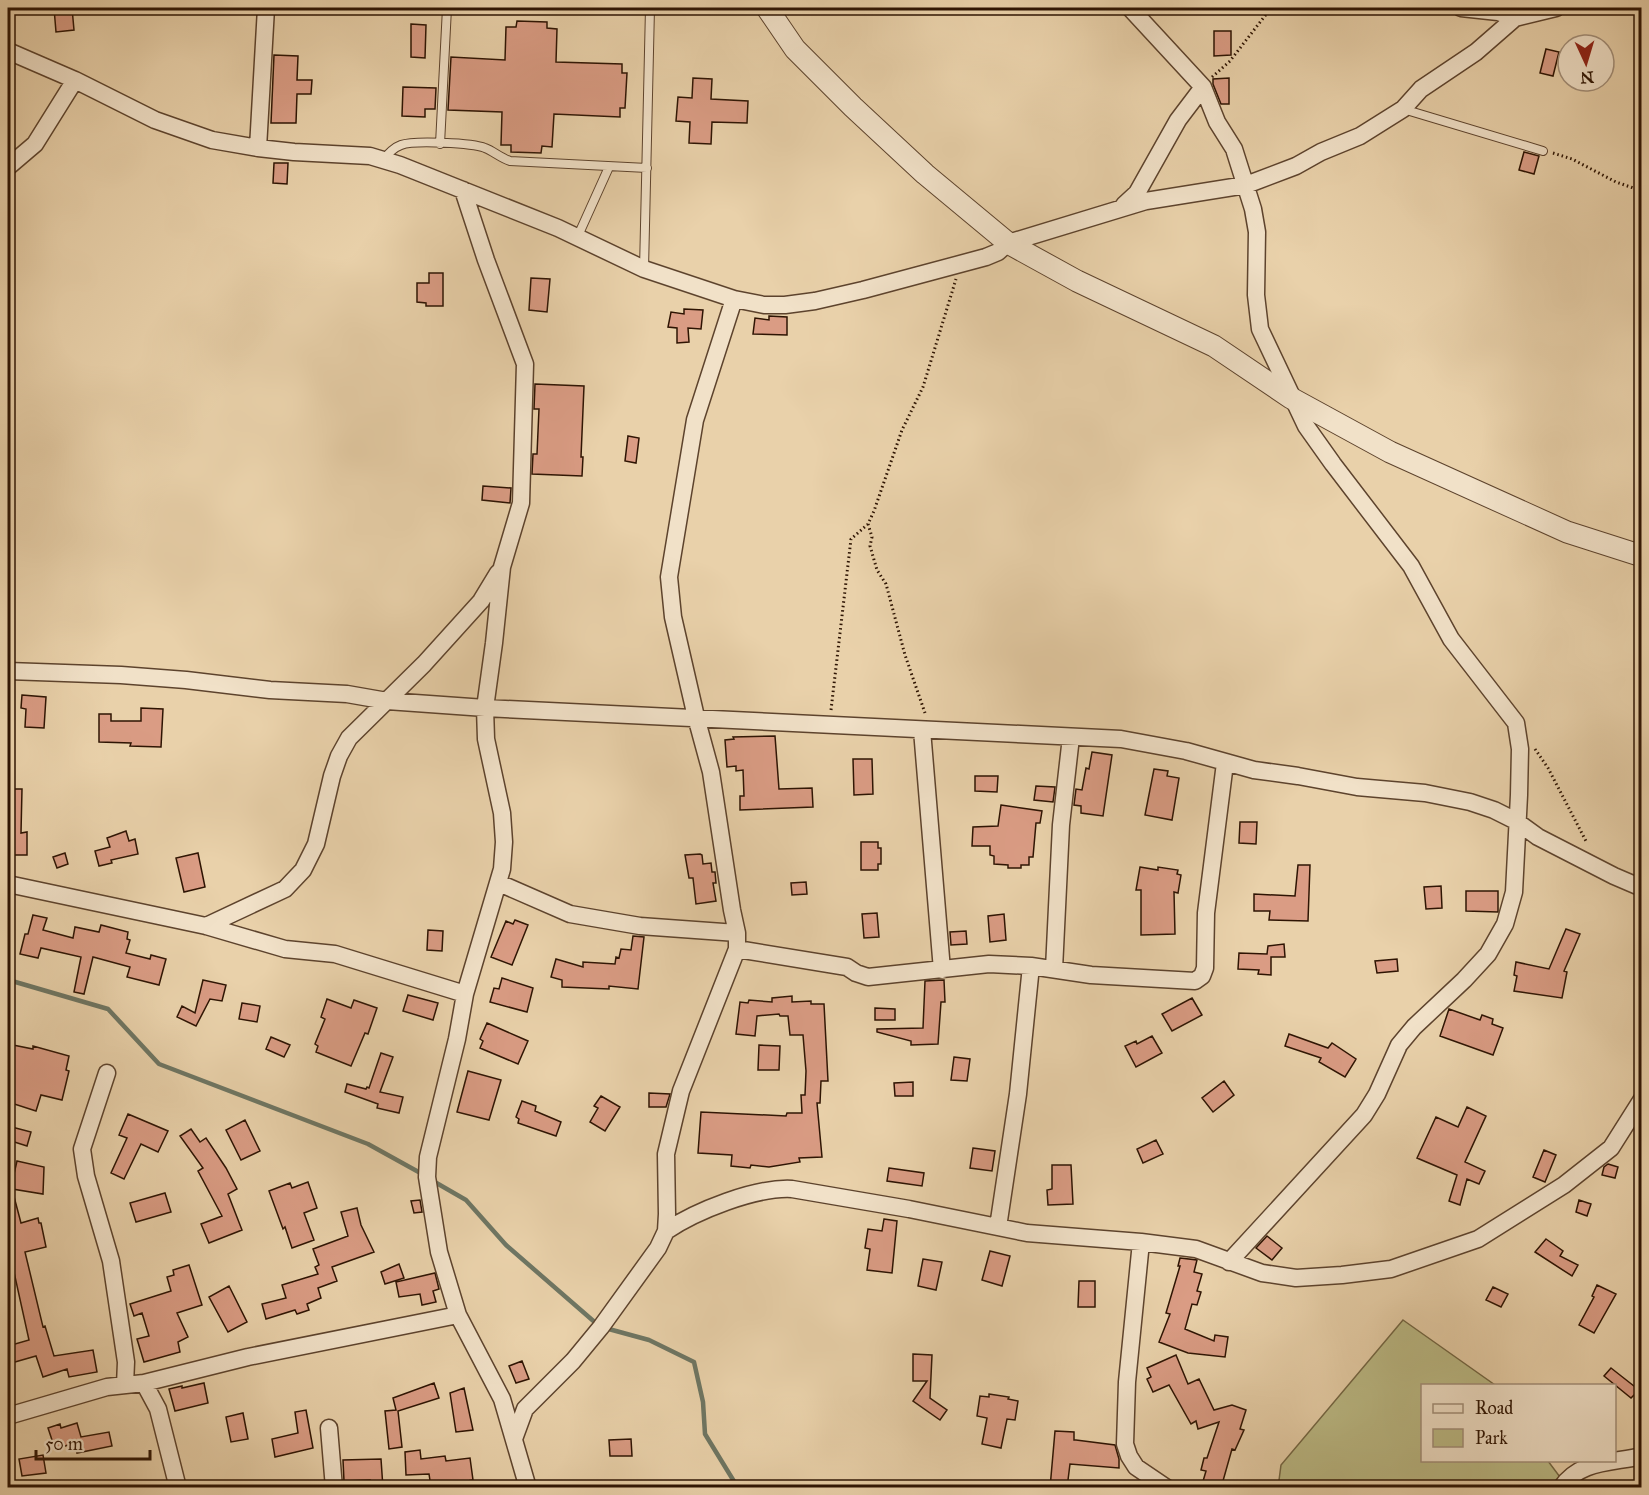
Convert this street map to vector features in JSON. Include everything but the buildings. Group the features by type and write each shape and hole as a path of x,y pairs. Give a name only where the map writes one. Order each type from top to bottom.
{"street":[{"path":"258,148 266,8"},
{"path":"766,8 795,49 853,107 925,174 1008,243 1077,281 1214,346 1292,398 1390,452 1567,532 1641,556"},
{"path":"1130,8 1203,87 1217,122 1234,149 1253,209 1257,232 1256,295 1260,329 1292,398 1313,437 1411,566 1451,639 1515,723 1520,748 1514,892 1505,924 1488,954 1414,1027 1399,1045 1377,1094 1364,1115 1229,1262"},
{"path":"1461,8 1487,10 1515,18"},
{"path":"8,51 75,80 154,120 212,140 294,152 352,154 384,159 558,228 644,269 734,299 764,305 785,305 815,301 960,264 998,252 1008,243 1123,207 1166,197 1246,185 1296,166 1321,152 1360,136 1403,109 1420,89 1476,52 1515,18 1556,8"},
{"path":"8,167 35,144 75,80"},
{"path":"1123,207 1137,193 1178,120 1203,87"},
{"path":"463,190 486,260 525,364 521,503 502,567 485,708 486,740 502,813 504,842 499,883 486,919 465,994 457,1039 428,1157 427,1177 428,1196 440,1252 458,1315 502,1399 528,1488"},
{"path":"514,1438 525,1409 573,1361 601,1327 658,1248 666,1231 665,1172 670,1135 681,1091 737,941 711,772 673,617 669,577 695,420 734,299"},
{"path":"206,926 285,889 303,870 316,843 332,776 349,738 424,664 482,601 502,567"},
{"path":"8,671 175,679 270,690 347,694 387,700 485,708 1121,739 1186,752 1254,770 1357,787 1425,793 1470,802 1516,821 1538,837 1641,888"},
{"path":"926,731 942,970"},
{"path":"1054,969 1061,825 1071,737"},
{"path":"499,883 570,914 737,941 847,967 868,977 989,964 1031,966 1091,975 1195,981 1202,976 1205,968 1206,913 1225,763"},
{"path":"8,884 206,926 285,949 335,954 465,994"},
{"path":"998,1227 1018,1095 1031,966"},
{"path":"107,1072 81,1149 86,1176 111,1261 126,1362 125,1385"},
{"path":"666,1231 700,1213 756,1193 780,1188 897,1207 1027,1233 1196,1249 1262,1273 1296,1278 1390,1269 1478,1239 1564,1185 1611,1148 1641,1099"},
{"path":"1141,1242 1128,1359 1125,1444 1136,1467 1167,1488"},
{"path":"8,1416 107,1387 144,1383 248,1357 458,1315"},
{"path":"144,1383 158,1408 178,1488"},
{"path":"502,1399 522,1400 541,1392"},
{"path":"329,1428 334,1488"},
{"path":"1616,1461 1641,1456"},
{"path":"1561,1488 1573,1474 1589,1466 1610,1462"}],"lane":[{"path":"440,144 447,8"},
{"path":"644,269 650,8"},
{"path":"1403,109 1543,151"},
{"path":"384,159 392,150 403,144 476,145 487,148 496,156 510,161 647,168"},
{"path":"578,238 609,167"}],"path":[{"path":"1203,87 1230,61 1270,8"},
{"path":"1543,151 1572,159 1616,182 1641,191"},
{"path":"829,726 850,539 868,524 902,430 923,387 948,311 960,264"},
{"path":"868,524 872,537 870,546 877,570 886,584 926,731"},
{"path":"1515,723 1548,768 1579,826 1597,867"}],"green space":[{"path":"1403,1320 1494,1384 1421,1384 1421,1462 1549,1462 1560,1477 1553,1488 1278,1488 1281,1465"}],"waterway":[{"path":"12,981 108,1009 159,1064 368,1144 424,1175"},
{"path":"433,1181 466,1200 506,1245 598,1325"},
{"path":"605,1328 649,1340 694,1362 703,1402 705,1434 735,1483 742,1488"}]}
